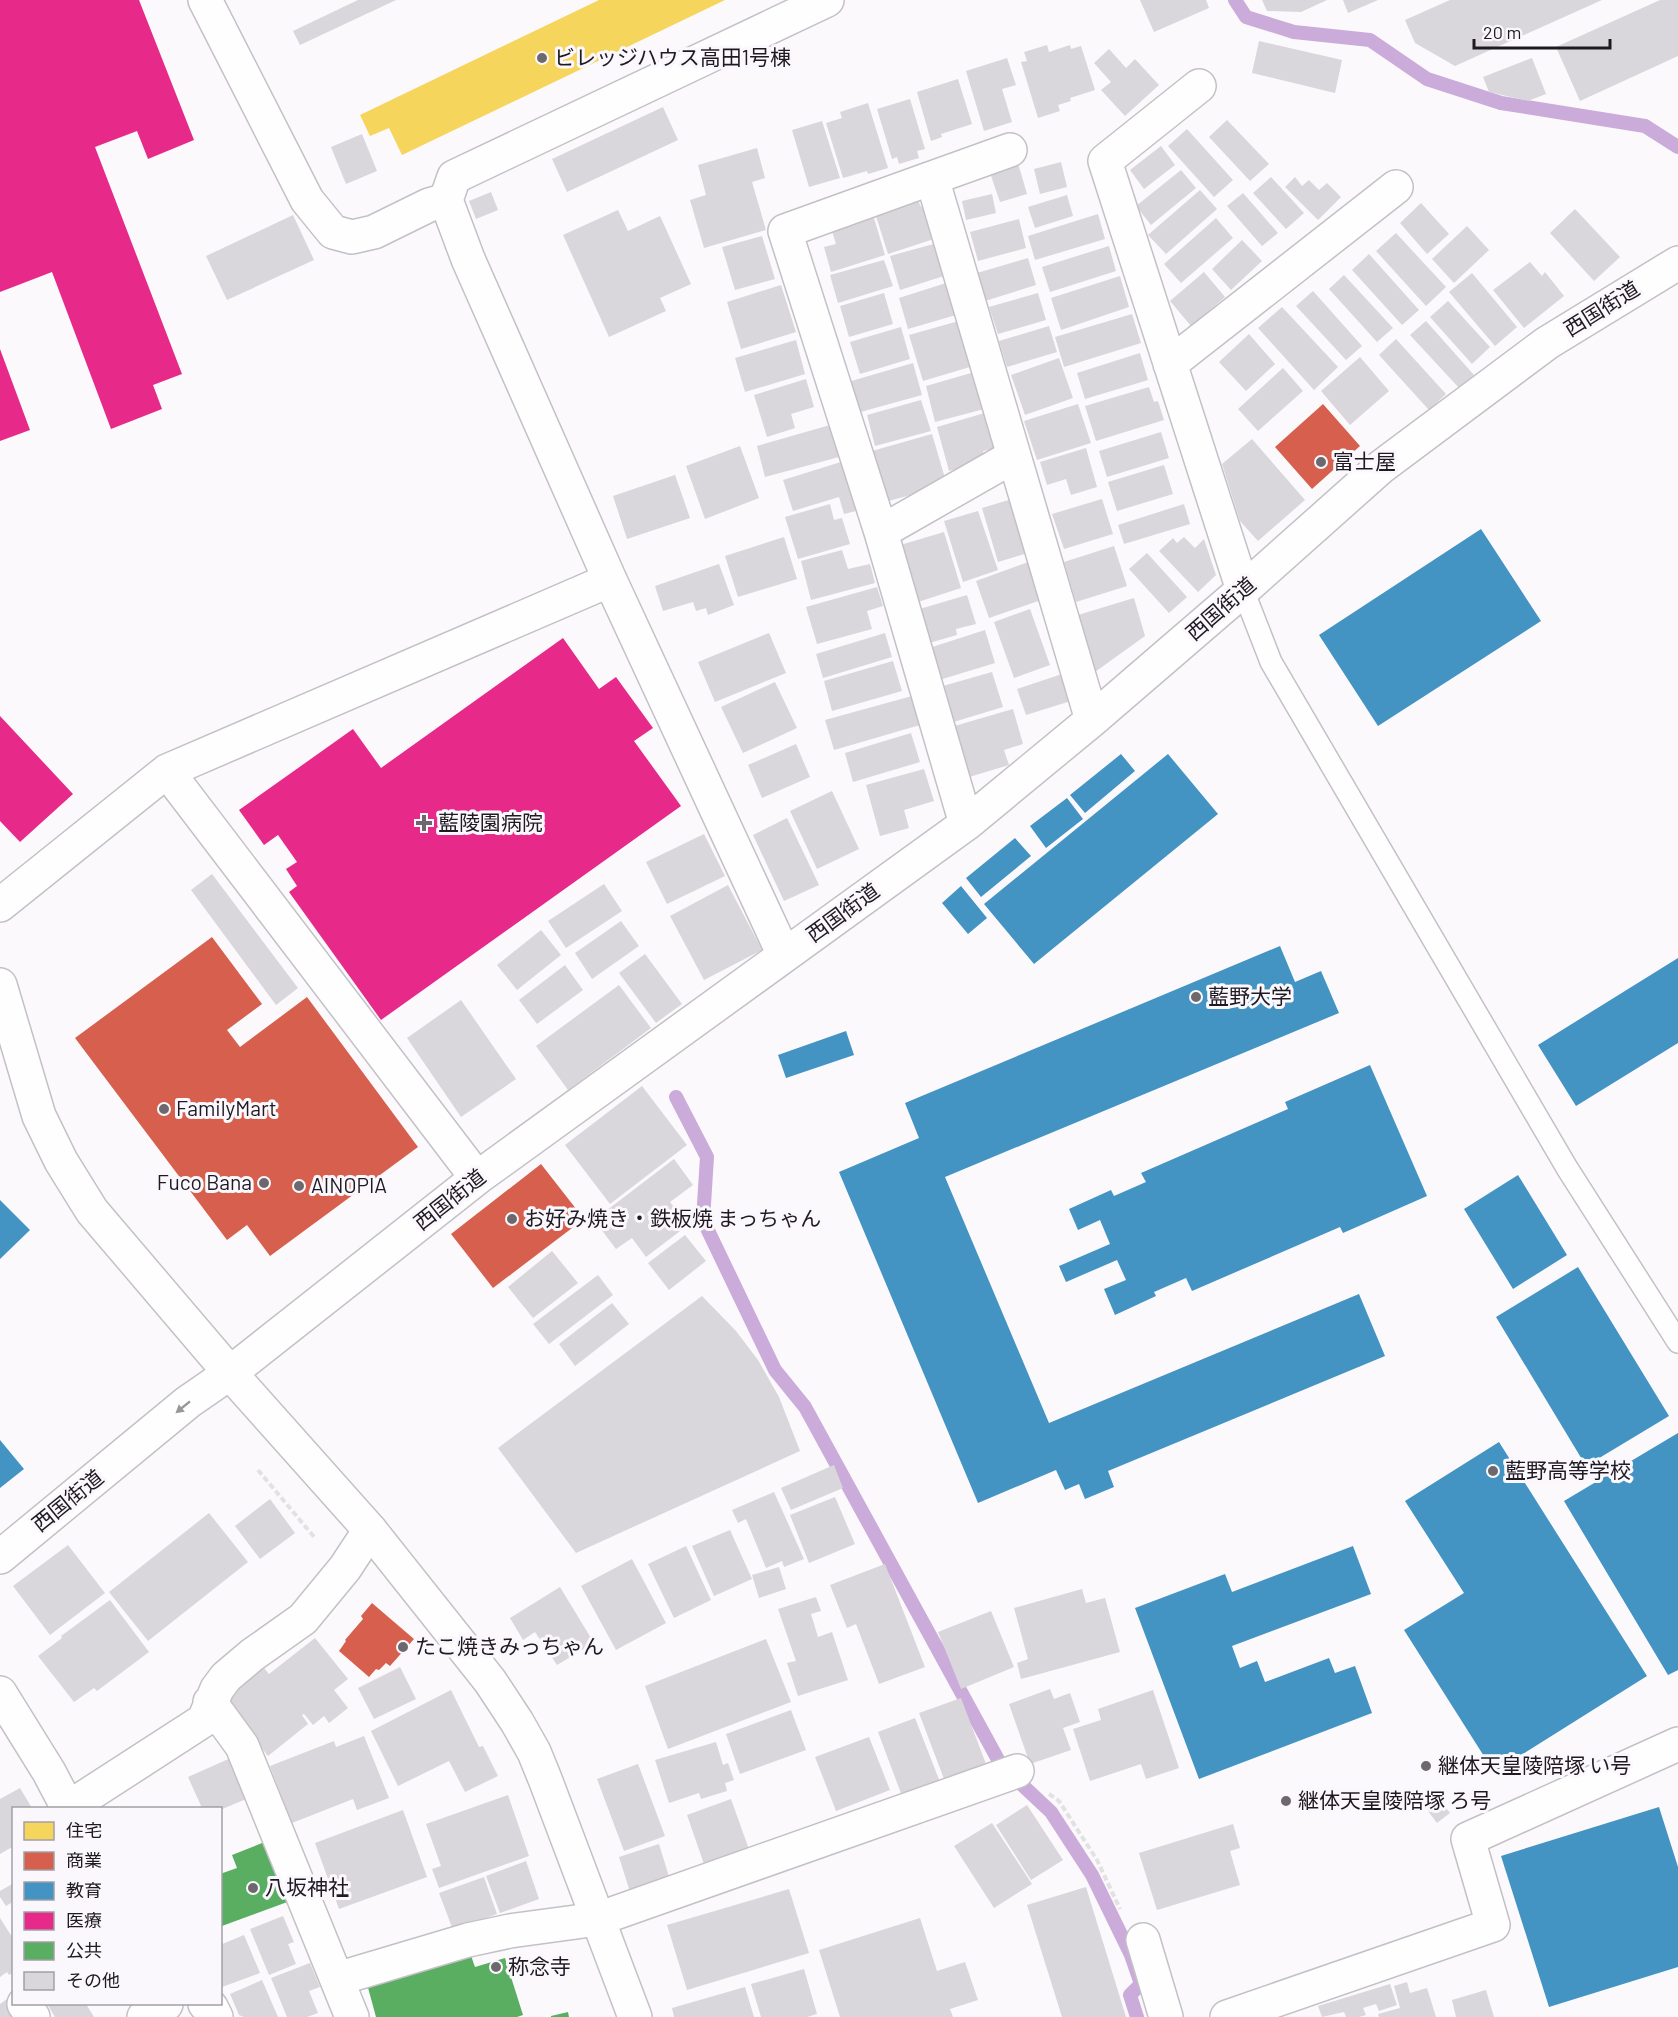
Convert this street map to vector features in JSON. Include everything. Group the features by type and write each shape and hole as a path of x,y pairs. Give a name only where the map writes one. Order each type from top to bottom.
{"street":[{"path":"205,0 307,200 333,232 352,237 374,232 429,205 446,200"},
{"path":"784,956 610,580 468,259 446,200 454,177 827,0"},
{"path":"1199,86 1105,160 1243,590"},
{"path":"966,824 881,532 785,231 1010,150"},
{"path":"932,178 1092,720"},
{"path":"1170,364 1396,187"},
{"name":"西国街道","path":"0,1557 188,1402 230,1373 477,1178 966,824 1092,720 1381,467 1547,343 1678,263"},
{"path":"881,532 1014,456"},
{"path":"0,905 167,771 610,580"},
{"path":"167,771 477,1178"},
{"path":"0,985 39,1116 61,1161 92,1212 230,1373 370,1530 490,1681 517,1722 534,1752 545,1779 635,2017"},
{"path":"70,1807 204,1720 216,1689 226,1677 252,1655 303,1619 345,1568 370,1530"},
{"path":"0,1693 49,1772 67,1807"},
{"path":"210,1702 242,1746 352,2017"},
{"path":"1227,2017 1493,1925 1468,1839 1678,1744"},
{"path":"337,1978 468,1940 510,1931 598,1919 1011,1773"},
{"path":"1143,1940 1166,2017"},
{"path":"144,2017 164,2005"},
{"path":"207,2005 216,2017"}],"lane":[{"path":"1243,590 1271,662 1568,1168 1678,1342"}],"path":[{"path":"1011,1773 1059,1801 1097,1860 1131,1934 1143,1940"}],"building: 住宅":[{"name":"ビレッジハウス高田1号棟","path":"599,0 725,0 402,155 389,128 370,136 360,115"}],"building: 商業":[{"path":"1323,404 1360,446 1312,489 1275,447"},
{"path":"212,937 262,1004 227,1030 240,1047 307,997 418,1147 270,1256 247,1225 227,1240 75,1038"},
{"path":"541,1164 584,1219 493,1288 451,1234"},
{"path":"372,1603 414,1639 390,1666 386,1663 369,1677 339,1651"}],"building: 教育":[{"path":"1481,529 1541,621 1378,726 1319,635"},
{"path":"1121,754 1135,771 1085,813 1070,795"},
{"path":"1168,754 1218,814 1034,964 984,904"},
{"path":"1067,798 1083,819 1046,848 1030,826"},
{"path":"1015,838 1031,856 981,897 966,878"},
{"path":"961,886 987,918 968,934 942,903"},
{"path":"1280,946 1295,982 1321,971 1339,1013 945,1177 1049,1423 1359,1294 1385,1356 1108,1471 1114,1487 1085,1499 1079,1484 1065,1490 1056,1470 978,1503 839,1172 919,1138 905,1103"},
{"path":"1678,958 1678,1043 1576,1106 1538,1045"},
{"path":"846,1031 854,1055 786,1078 778,1055"},
{"path":"1370,1065 1427,1196 1343,1233 1340,1227 1192,1291 1186,1278 1154,1292 1156,1296 1115,1315 1104,1289 1126,1280 1117,1260 1066,1282 1059,1266 1110,1244 1100,1220 1078,1230 1069,1209 1111,1190 1114,1196 1146,1182 1141,1173 1288,1109 1285,1102"},
{"path":"1518,1175 1567,1255 1513,1289 1464,1209"},
{"path":"0,1200 30,1230 0,1259"},
{"path":"1578,1267 1669,1416 1586,1466 1496,1317"},
{"path":"1678,1433 1678,1670 1668,1675 1564,1501"},
{"path":"0,1440 24,1469 0,1488"},
{"path":"1499,1442 1647,1676 1494,1772 1404,1630 1464,1593 1405,1501"},
{"path":"1353,1546 1371,1594 1232,1646 1240,1668 1257,1661 1265,1682 1329,1658 1335,1673 1355,1666 1372,1713 1199,1779 1135,1608 1225,1574 1232,1592"},
{"path":"1659,1807 1678,1867 1678,1967 1549,2007 1501,1856"}],"building: 医療":[{"path":"0,0 139,0 194,140 148,159 137,131 95,147 182,374 153,385 162,409 111,429 52,272 0,292"},
{"path":"0,349 30,430 0,441"},
{"path":"563,638 599,689 616,677 653,728 634,741 681,806 381,1020 289,892 297,886 286,869 297,862 278,835 264,845 239,810 353,729 381,768"},
{"path":"0,716 73,794 20,842 0,821"}],"building: 公共":[{"name":"八坂神社","path":"267,1841 290,1901 222,1926 222,1873 237,1868 232,1855"},
{"path":"470,1953 475,1967 505,1958 523,2015 517,2017 376,2017 367,1984"},
{"path":"568,2012 569,2017 551,2017 551,2016"}],"building: その他":[{"path":"358,0 396,0 300,45 293,31"},
{"path":"1140,0 1206,0 1209,8 1154,32"},
{"path":"1262,0 1327,0 1301,12 1267,11"},
{"path":"1343,0 1378,0 1348,13"},
{"path":"1450,0 1602,0 1455,66 1415,43 1405,20"},
{"path":"1660,0 1678,0 1678,56 1580,101 1556,47"},
{"path":"1259,41 1342,60 1335,93 1252,73"},
{"path":"1047,45 1049,52 1070,45 1071,49 1081,46 1095,90 1070,98 1071,101 1058,105 1060,111 1038,118 1021,62 1027,61 1024,52"},
{"path":"1109,49 1126,68 1135,59 1159,85 1125,116 1101,90 1111,82 1094,63"},
{"path":"1007,58 1016,85 1002,89 1012,122 984,131 966,71"},
{"path":"1532,58 1546,94 1528,101 1489,92 1483,77"},
{"path":"958,79 972,124 941,134 942,137 931,141 917,92"},
{"path":"910,99 925,149 917,151 919,158 899,164 897,157 892,159 877,109"},
{"path":"868,103 888,168 843,178 826,123 842,118 840,112"},
{"path":"663,107 678,140 567,192 552,159"},
{"path":"1227,120 1269,164 1250,181 1209,137"},
{"path":"822,121 840,178 809,187 792,130"},
{"path":"1187,129 1233,180 1214,197 1168,146"},
{"path":"362,134 377,171 346,184 331,147"},
{"path":"1161,146 1175,165 1144,189 1130,170"},
{"path":"757,148 765,178 752,182 766,230 704,248 690,200 706,195 698,165"},
{"path":"1061,162 1067,187 1040,194 1034,169"},
{"path":"1018,163 1027,194 1000,202 990,173"},
{"path":"1181,170 1196,188 1151,225 1136,206"},
{"path":"1271,177 1304,213 1286,229 1253,193"},
{"path":"1295,177 1302,186 1309,180 1319,190 1327,183 1341,197 1318,220 1285,187"},
{"path":"1200,190 1217,209 1166,254 1148,235"},
{"path":"491,192 498,210 476,219 469,201"},
{"path":"1243,193 1278,233 1262,246 1227,206"},
{"path":"992,194 996,213 966,220 962,201"},
{"path":"1067,195 1073,216 1035,228 1028,207"},
{"path":"918,200 921,207 930,205 940,237 888,254 875,213"},
{"path":"1421,203 1449,234 1427,254 1400,223"},
{"path":"1575,209 1620,257 1594,281 1550,233"},
{"path":"618,210 628,231 660,216 691,284 660,298 666,311 609,337 563,235"},
{"path":"1098,214 1105,239 1035,260 1028,236"},
{"path":"293,215 314,260 227,300 206,256"},
{"path":"874,218 885,255 831,272 824,247 836,244 832,231"},
{"path":"1216,218 1233,238 1181,283 1164,264"},
{"path":"1019,219 1026,248 978,261 970,232"},
{"path":"1467,226 1489,250 1454,283 1432,259"},
{"path":"1396,233 1446,287 1426,306 1376,251"},
{"path":"762,236 775,279 735,290 722,247"},
{"path":"1242,240 1262,261 1231,290 1212,269"},
{"path":"937,243 947,275 900,290 890,256"},
{"path":"1109,246 1116,271 1050,292 1042,267"},
{"path":"1369,254 1419,310 1402,325 1352,270"},
{"path":"1028,258 1036,285 985,301 977,273"},
{"path":"884,260 893,286 838,303 830,275"},
{"path":"1530,262 1542,276 1545,272 1564,296 1524,328 1493,290"},
{"path":"1204,272 1225,297 1191,326 1170,301"},
{"path":"1472,273 1517,327 1495,346 1449,292"},
{"path":"1344,275 1393,328 1377,342 1329,289"},
{"path":"1120,276 1129,307 1061,330 1051,298"},
{"path":"946,283 956,315 908,329 899,298"},
{"path":"781,285 796,332 741,349 727,302"},
{"path":"1313,291 1362,346 1346,360 1296,306"},
{"path":"884,293 893,324 849,337 840,306"},
{"path":"1038,293 1046,320 998,334 989,307"},
{"path":"1448,301 1490,347 1472,364 1430,317"},
{"path":"1282,307 1338,367 1314,390 1258,328"},
{"path":"1132,314 1141,343 1064,367 1055,337"},
{"path":"966,319 980,364 923,381 909,335"},
{"path":"1426,321 1474,375 1459,388 1410,335"},
{"path":"1049,326 1057,352 1007,367 999,341"},
{"path":"901,327 910,359 860,374 850,342"},
{"path":"1249,334 1275,364 1246,391 1219,362"},
{"path":"1396,339 1446,394 1429,410 1379,355"},
{"path":"796,340 805,374 745,392 735,358"},
{"path":"1140,353 1148,380 1085,399 1077,373"},
{"path":"1360,357 1389,391 1350,425 1321,391"},
{"path":"1059,358 1073,398 1025,415 1011,375"},
{"path":"913,363 922,395 857,413 848,382"},
{"path":"1283,368 1303,391 1258,431 1238,409"},
{"path":"978,371 988,408 935,422 926,386"},
{"path":"806,379 814,407 791,414 795,428 767,437 754,395"},
{"path":"1149,387 1154,402 1158,401 1164,420 1096,441 1085,406"},
{"path":"921,400 931,431 875,446 867,415"},
{"path":"1078,404 1091,443 1037,460 1024,421"},
{"path":"988,412 997,448 983,451 986,461 949,471 937,427"},
{"path":"830,425 839,457 765,477 757,446"},
{"path":"1161,432 1169,458 1107,477 1099,451"},
{"path":"932,434 947,485 885,502 872,451"},
{"path":"1252,439 1305,500 1258,541 1240,521 1222,464"},
{"path":"740,446 759,498 705,519 686,466"},
{"path":"1086,448 1097,487 1071,495 1066,479 1047,485 1040,462"},
{"path":"841,462 856,511 844,514 839,497 793,511 783,480"},
{"path":"1164,465 1173,494 1117,511 1108,482"},
{"path":"675,475 690,518 627,539 613,496"},
{"path":"1012,499 1028,553 998,562 982,508"},
{"path":"1102,499 1113,534 1064,549 1052,514"},
{"path":"830,504 834,520 842,518 850,544 798,559 785,517"},
{"path":"1184,504 1190,524 1124,544 1118,525"},
{"path":"978,511 998,570 963,582 944,521"},
{"path":"944,532 961,588 915,603 897,546"},
{"path":"784,537 797,579 738,597 725,556"},
{"path":"1184,537 1195,548 1204,539 1216,575 1198,592 1159,551 1173,538 1177,543"},
{"path":"1114,546 1127,586 1076,602 1064,562"},
{"path":"842,550 848,569 870,564 875,583 811,600 801,561"},
{"path":"1147,553 1187,597 1169,613 1129,569"},
{"path":"1031,561 1044,599 989,618 976,581"},
{"path":"719,564 734,605 708,615 706,608 696,611 693,602 663,611 655,586"},
{"path":"877,587 883,606 867,611 872,629 817,644 806,607"},
{"path":"967,595 976,624 956,629 957,635 922,645 913,611"},
{"path":"1134,598 1145,636 1095,672 1078,615"},
{"path":"1030,609 1050,665 1014,678 994,622"},
{"path":"985,630 995,663 936,681 926,649"},
{"path":"769,633 786,673 715,702 698,662"},
{"path":"885,633 892,657 823,678 816,654"},
{"path":"893,661 902,691 832,711 824,681"},
{"path":"992,672 1003,707 947,724 936,688"},
{"path":"1065,673 1074,700 1026,715 1017,689"},
{"path":"775,682 797,728 743,753 721,707"},
{"path":"912,696 920,725 834,750 825,720"},
{"path":"1013,709 1023,744 1004,750 1009,765 966,778 951,727"},
{"path":"911,733 920,762 853,782 845,753"},
{"path":"796,744 810,777 762,798 748,765"},
{"path":"924,769 934,801 904,810 909,828 880,836 866,785"},
{"path":"832,791 859,849 817,869 790,811"},
{"path":"787,818 819,885 784,901 753,835"},
{"path":"704,834 725,876 667,904 646,862"},
{"path":"212,874 298,988 276,1005 191,890"},
{"path":"604,884 622,911 566,948 548,921"},
{"path":"728,885 762,950 704,980 670,916"},
{"path":"621,921 639,946 592,979 575,953"},
{"path":"541,930 561,955 517,990 497,965"},
{"path":"645,954 682,1004 656,1023 619,973"},
{"path":"565,965 583,990 537,1024 519,1000"},
{"path":"619,985 651,1028 568,1090 536,1046"},
{"path":"461,1000 516,1079 461,1117 407,1038"},
{"path":"642,1086 687,1145 610,1204 565,1145"},
{"path":"674,1159 693,1185 670,1202 688,1225 646,1257 632,1238 616,1249 594,1220"},
{"path":"685,1235 706,1261 669,1290 648,1263"},
{"path":"552,1251 578,1283 533,1318 508,1287"},
{"path":"598,1275 613,1295 549,1344 533,1324"},
{"path":"702,1296 736,1331 758,1360 779,1397 800,1451 576,1553 498,1448"},
{"path":"612,1303 629,1324 575,1366 559,1344"},
{"path":"834,1465 843,1488 791,1510 781,1488"},
{"path":"774,1492 804,1559 784,1567 782,1561 766,1568 746,1519 738,1523 732,1510"},
{"path":"835,1497 855,1544 809,1563 790,1515"},
{"path":"270,1499 295,1533 260,1559 235,1526"},
{"path":"209,1513 248,1562 148,1641 109,1592"},
{"path":"730,1530 752,1579 714,1596 692,1546"},
{"path":"68,1545 105,1593 50,1635 13,1586"},
{"path":"686,1546 711,1600 674,1618 648,1564"},
{"path":"632,1559 666,1623 616,1650 581,1586"},
{"path":"885,1564 925,1667 879,1684 856,1624 847,1628 830,1585"},
{"path":"779,1567 786,1589 759,1598 752,1575"},
{"path":"560,1587 594,1643 557,1665 535,1632 523,1640 510,1618"},
{"path":"1082,1589 1086,1603 1105,1598 1120,1652 1021,1679 1017,1663 1028,1659 1014,1608"},
{"path":"816,1597 821,1611 811,1614 818,1637 832,1632 848,1680 798,1696 787,1663 796,1661 778,1609"},
{"path":"110,1600 149,1652 97,1691 94,1688 74,1702 38,1656"},
{"path":"991,1611 1014,1667 961,1689 938,1632"},
{"path":"315,1638 348,1679 334,1690 348,1708 329,1723 324,1716 313,1725 304,1714 302,1715 308,1724 268,1756 224,1700 264,1668 269,1674"},
{"path":"766,1639 791,1702 668,1749 645,1686"},
{"path":"400,1667 416,1699 374,1719 358,1688"},
{"path":"1050,1689 1054,1699 1070,1693 1080,1722 1063,1728 1071,1750 1030,1764 1009,1704"},
{"path":"451,1690 479,1747 483,1746 498,1776 465,1792 449,1761 398,1786 371,1731"},
{"path":"1153,1690 1179,1768 1146,1779 1141,1764 1090,1781 1073,1729 1101,1720 1098,1709"},
{"path":"961,1698 986,1764 944,1779 919,1713"},
{"path":"791,1710 806,1750 740,1774 726,1734"},
{"path":"915,1718 940,1782 902,1796 878,1732"},
{"path":"364,1736 389,1798 357,1810 353,1799 292,1823 270,1766 334,1741 336,1747"},
{"path":"869,1737 890,1790 836,1811 815,1757"},
{"path":"716,1742 723,1765 728,1763 734,1780 725,1783 727,1791 701,1799 699,1793 669,1803 655,1760"},
{"path":"233,1757 251,1797 222,1809 222,1807 202,1807 188,1777"},
{"path":"638,1764 665,1836 624,1851 597,1779"},
{"path":"20,1788 31,1807 12,1807 12,1847 0,1854 0,1799"},
{"path":"508,1795 529,1856 439,1888 432,1869 441,1866 426,1824"},
{"path":"731,1799 751,1855 706,1870 687,1815"},
{"path":"1441,1801 1450,1813 1437,1823 1428,1811"},
{"path":"1027,1805 1063,1860 1031,1880 996,1825"},
{"path":"403,1810 427,1877 339,1909 315,1843"},
{"path":"992,1823 1032,1884 994,1908 954,1846"},
{"path":"1233,1824 1240,1848 1230,1851 1240,1885 1157,1910 1139,1853"},
{"path":"659,1844 670,1880 630,1892 619,1857"},
{"path":"526,1861 539,1899 500,1913 486,1876"},
{"path":"484,1877 497,1914 453,1930 439,1893"},
{"path":"12,1884 12,1902 6,1906 0,1897 0,1891"},
{"path":"1086,1887 1126,2017 1062,2017 1027,1905"},
{"path":"789,1889 809,1953 687,1990 667,1925"},
{"path":"283,1916 294,1942 288,1944 296,1964 269,1975 250,1929"},
{"path":"0,1918 12,1937 12,1973 9,1975 7,1972 0,1977"},
{"path":"920,1918 937,1971 965,1962 978,2000 950,2009 953,2017 840,2017 819,1950"},
{"path":"244,1935 260,1973 222,1987 222,1944"},
{"path":"310,1963 320,1987 309,1991 318,2013 307,2017 287,2017 271,1978"},
{"path":"804,1969 817,2014 807,2017 761,2017 751,1984"},
{"path":"262,1980 278,2017 239,2015 230,1994"},
{"path":"1407,1982 1410,1993 1427,1988 1436,2017 1379,2017 1378,2014 1400,2008 1394,1986"},
{"path":"1390,1984 1397,2005 1379,2011 1376,2004 1363,2008 1366,2015 1359,2017 1346,2017 1344,2012 1322,2017 1318,2006"},
{"path":"745,1987 754,2017 674,2017 672,2008"},
{"path":"1486,1990 1494,2017 1456,2017 1452,2000"},
{"path":"7,1999 18,2017 0,2017 0,2004"},
{"path":"48,2005 87,2005 94,2017 55,2017"}],"waterway":[{"path":"1235,0 1246,17 1294,32 1370,40 1427,79 1501,103 1645,126 1678,147"},
{"path":"676,1097 707,1157 703,1220 775,1370 805,1407 1001,1765 1051,1812 1092,1875 1131,1955 1141,1984 1130,1995 1137,2017"}],"place":[{"name":"ビレッジハウス高田1号棟","path":"542,58"},
{"name":"富士屋","path":"1321,462"},
{"name":"藍陵園病院","path":"424,823"},
{"name":"藍野大学","path":"1196,997"},
{"name":"FamilyMart","path":"164,1109"},
{"name":"Fuco Bana","path":"264,1183"},
{"name":"AINOPIA","path":"299,1186"},
{"name":"お好み焼き・鉄板焼 まっちゃん","path":"512,1219"},
{"name":"藍野高等学校","path":"1493,1471"},
{"name":"たこ焼きみっちゃん","path":"403,1647"},
{"name":"継体天皇陵陪塚 い号","path":"1426,1766"},
{"name":"継体天皇陵陪塚 ろ号","path":"1286,1801"},
{"name":"八坂神社","path":"253,1888"},
{"name":"称念寺","path":"496,1967"}]}
